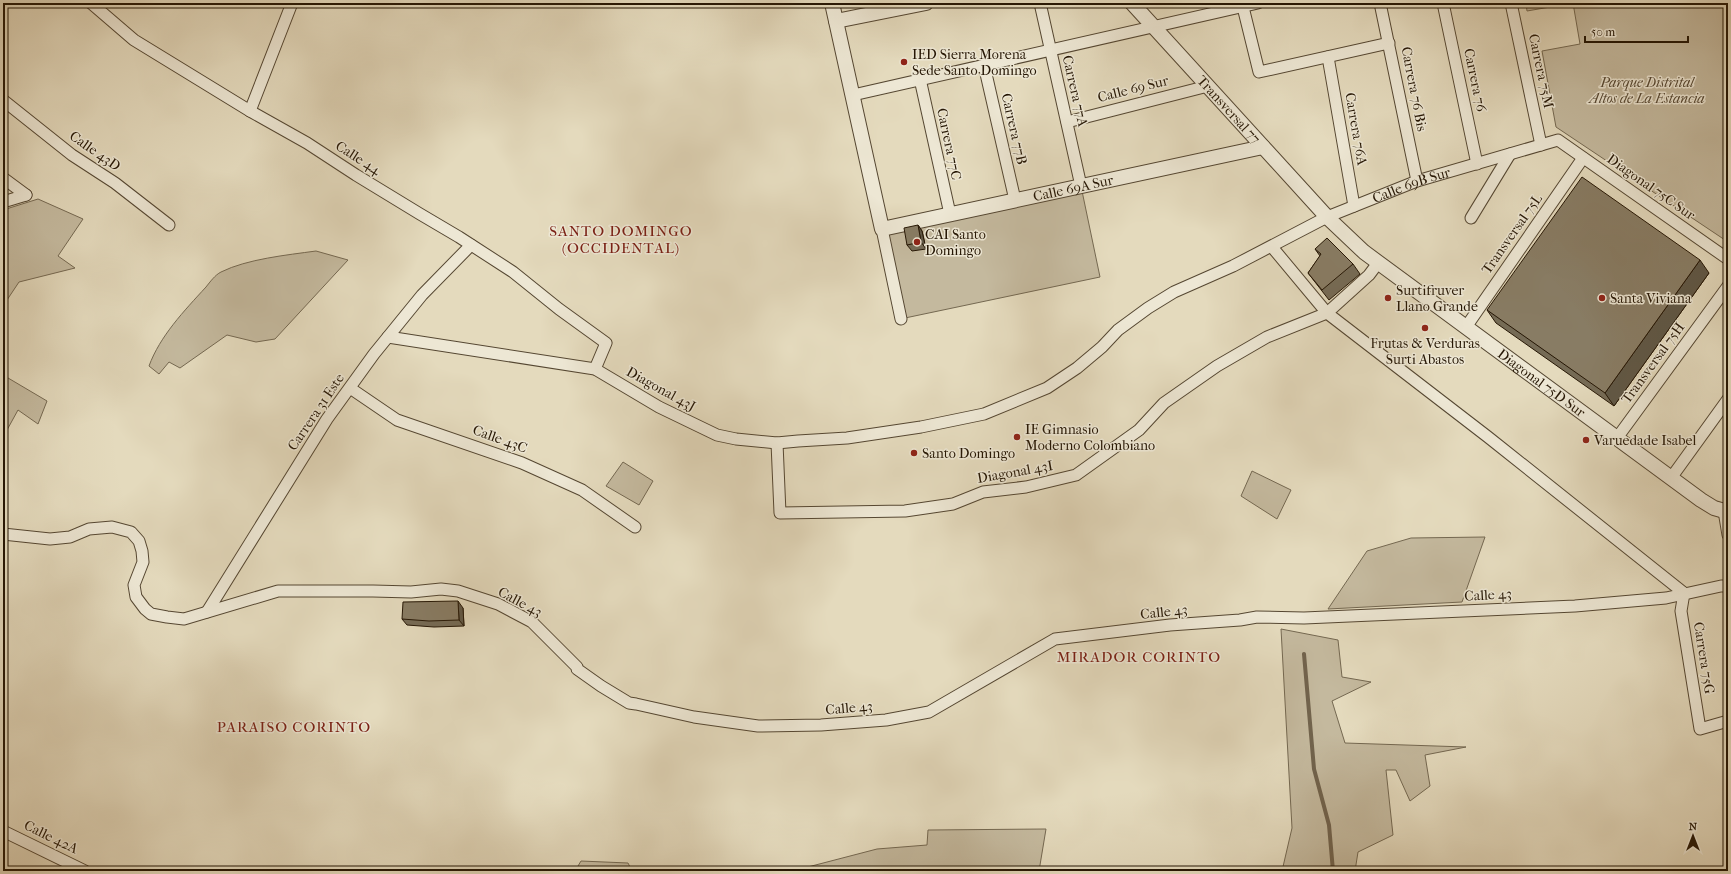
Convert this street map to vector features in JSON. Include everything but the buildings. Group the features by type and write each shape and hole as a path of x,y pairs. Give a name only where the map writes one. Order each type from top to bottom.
{"street":[{"name":"Calle 44","path":"91,3 134,40 250,111 308,143 356,175 513,272 559,309 606,343 595,369"},
{"path":"250,111 292,3"},
{"path":"832,3 901,319"},
{"path":"836,21 926,3"},
{"name":"Carrera 77A","path":"1040,3 1081,186"},
{"name":"Transversal 77","path":"1132,3 1327,216"},
{"path":"853,95 1243,5 1258,3"},
{"name":"Carrera 76 Bis","path":"1380,3 1417,181"},
{"name":"Carrera 76","path":"1443,3 1477,164"},
{"name":"Carrera 75M","path":"1511,3 1541,145"},
{"path":"1243,5 1259,72 1389,43"},
{"name":"Carrera 76A","path":"1328,57 1354,206"},
{"name":"Carrera 77B","path":"984,65 1015,200"},
{"name":"Carrera 77C","path":"920,80 950,214"},
{"name":"Calle 69 Sur","path":"1066,122 1208,86"},
{"name":"Calle 43D","path":"3,100 72,154 170,225"},
{"name":"Calle 69B Sur","path":"921,427 984,414 1047,388 1077,368 1124,326 1174,292 1272,247 1327,216 1417,181 1558,140"},
{"name":"Diagonal 75C Sur","path":"1558,140 1728,259"},
{"name":"Calle 69A Sur","path":"882,229 1263,146"},
{"path":"1471,218 1510,154"},
{"name":"Transversal 75L","path":"1466,327 1583,158"},
{"path":"3,178 26,195 3,202"},
{"name":"Diagonal 75D Sur","path":"1327,216 1378,263 1701,500 1727,510"},
{"name":"Carrera 31 Este","path":"207,612 327,419 388,337 422,296 471,245"},
{"path":"1272,247 1327,313 1488,437 1684,593"},
{"path":"1327,313 1369,275 1378,263"},
{"name":"Transversal 75H","path":"1617,438 1728,286"},
{"name":"Diagonal 43I","path":"777,443 780,513 905,511 953,504 982,492 1026,487 1076,475 1139,430 1164,403 1217,366 1267,337 1327,313"},
{"name":"Diagonal 43J","path":"388,337 595,369 659,407 717,435 736,439 777,443 847,438 921,427"},
{"name":"Calle 43C","path":"350,388 397,420 522,463 582,490 635,527"},
{"path":"1671,478 1728,399"},
{"path":"1727,510 1728,535"},
{"name":"Calle 43","path":"3,534 50,540 70,537 89,529 112,527 131,532 139,541 143,562 134,585 136,597 144,609 151,614 184,619 278,591 373,590 411,592 441,589 458,592 498,604 532,622 578,669 601,686 629,702 694,717 758,726 798,726 886,720 929,712 1055,639 1170,625 1240,620 1257,616 1304,618 1567,606 1666,598 1684,593 1728,586"},
{"name":"Carrera 75G","path":"1684,593 1680,611 1700,728 1728,721"},
{"name":"Calle 42A","path":"3,831 85,871"}],"green space":[{"path":"1526,3 1573,3 1527,11"},
{"name":"Parque Distrital Altos de La Estancia","path":"1573,3 1728,3 1728,242 1556,127 1542,51 1580,44"},
{"path":"1082,191 1100,277 905,318 886,232"},
{"path":"38,199 83,219 58,256 75,268 19,282 3,306 3,210"},
{"path":"316,251 348,260 275,339 256,342 227,335 180,368 169,362 159,374 149,366 159,344 173,324 219,273 255,261"},
{"path":"3,375 47,401 38,424 18,410 7,430 3,429"},
{"path":"623,462 653,481 639,505 606,486"},
{"path":"1252,471 1291,490 1277,519 1241,496"},
{"path":"1485,537 1462,602 1328,609 1367,551 1411,538"},
{"path":"1281,629 1338,640 1342,677 1371,682 1332,701 1345,743 1466,747 1425,755 1430,786 1410,801 1396,770 1386,770 1393,835 1358,852 1355,871 1282,871 1292,828"},
{"path":"1046,829 1039,871 776,871 804,868 877,849 927,845 928,830"},
{"path":"581,861 628,863 632,871 575,871"}],"waterway":[{"path":"1304,654 1314,769 1329,825 1333,871"}],"place":[{"name":"IED Sierra Morena Sede Santo Domingo","path":"904,62"},
{"name":"CAI Santo Domingo","path":"917,242"},
{"name":"Surtifruver Llano Grande","path":"1388,298"},
{"name":"Santa Viviana","path":"1602,298"},
{"name":"Frutas & Verduras Surti Abastos","path":"1425,328"},
{"name":"IE Gimnasio Moderno Colombiano","path":"1017,437"},
{"name":"Varuedade Isabel","path":"1586,440"},
{"name":"Santo Domingo","path":"914,453"}],"district":[{"name":"SANTO DOMINGO (OCCIDENTAL)","path":"621,240"},
{"name":"MIRADOR CORINTO","path":"1139,657"},
{"name":"PARAISO CORINTO","path":"294,727"}]}
